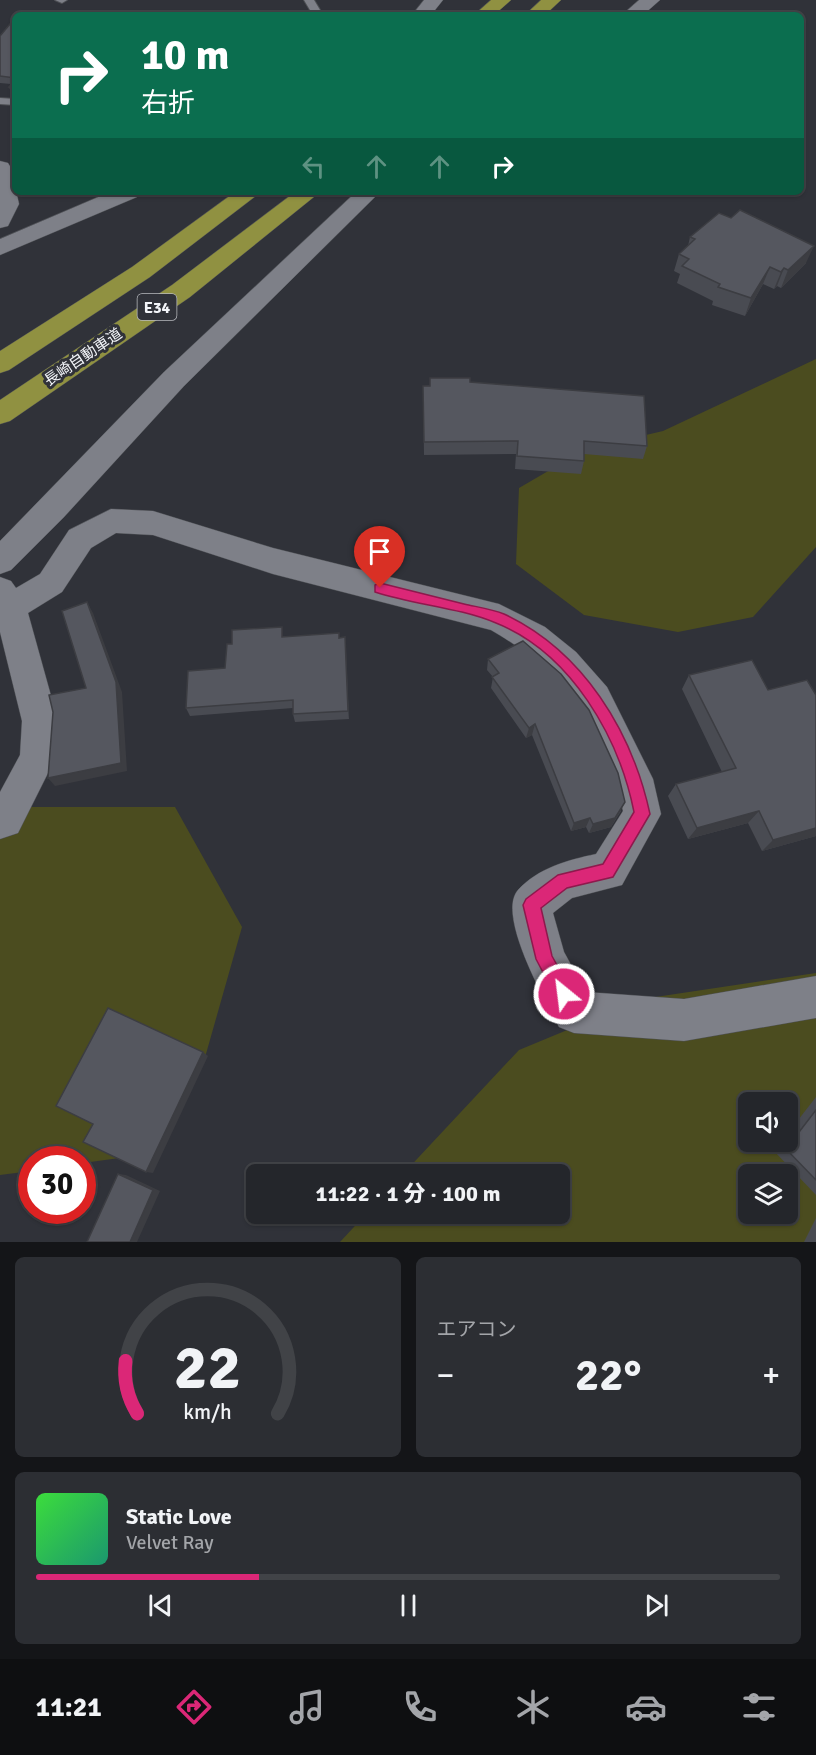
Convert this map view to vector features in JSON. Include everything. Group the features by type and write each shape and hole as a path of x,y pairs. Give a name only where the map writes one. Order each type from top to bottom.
{"highway":[{"path":"487,12 502,0"},
{"path":"538,12 552,0"},
{"name":"E34","path":"0,364 141,272 246,195"},
{"name":"長崎自動車道","path":"0,414 181,291 305,195"}],"street":[{"path":"424,12 434,0"},
{"path":"635,12 651,0"},
{"path":"0,168 7,204 0,221"},
{"path":"0,248 122,195"},
{"path":"0,561 53,509 174,379 366,195"},
{"path":"0,820 4,820 38,757 40,721 5,599 51,583 80,539 111,521 153,522 273,561 499,618 533,637 564,662 595,698 635,779 642,814 608,871 563,881 531,905 545,959 574,1012 684,1020 816,997"}],"shaded area":[{"path":"816,359 816,547 753,617 678,632 584,615 516,564 519,488 586,449 663,431"},
{"path":"0,807 175,807 242,927 204,1061 127,1157 96,1161 96,1146 18,1146 18,1173 0,1175"},
{"path":"816,973 816,1242 340,1242 357,1224 570,1224 570,1164 412,1164 519,1050 642,999"}],"building":[{"path":"12,22 12,78 0,76 0,36"},
{"path":"740,210 814,246 788,270 784,268 781,272 770,267 751,298 718,287 720,284 682,266 689,259 679,254 695,239 690,237 719,213 731,218"},
{"path":"430,378 470,378 470,382 644,396 647,446 584,441 584,461 517,456 518,441 424,442 423,386 430,386"},
{"path":"87,602 116,682 121,763 48,778 53,712 49,695 86,688 62,611"},
{"path":"282,627 282,637 339,633 339,638 345,637 348,711 293,714 293,700 186,708 188,671 225,668 227,644 232,644 232,630"},
{"path":"523,641 561,674 589,710 618,773 625,802 615,818 593,824 590,818 574,823 535,724 529,728 492,677 499,673 488,659"},
{"path":"752,660 768,690 807,680 816,695 816,828 773,840 759,811 697,828 676,784 736,768 689,675"},
{"path":"108,1008 203,1052 146,1172 96,1148 96,1146 83,1142 93,1124 56,1106"},
{"path":"816,1110 816,1180 789,1152 798,1152 798,1133"},
{"path":"118,1174 153,1190 130,1242 87,1242"}],"route":[{"path":"380,588 499,618 533,637 564,662 595,698 635,779 642,814 608,871 563,881 531,905 545,959 564,994"}]}
